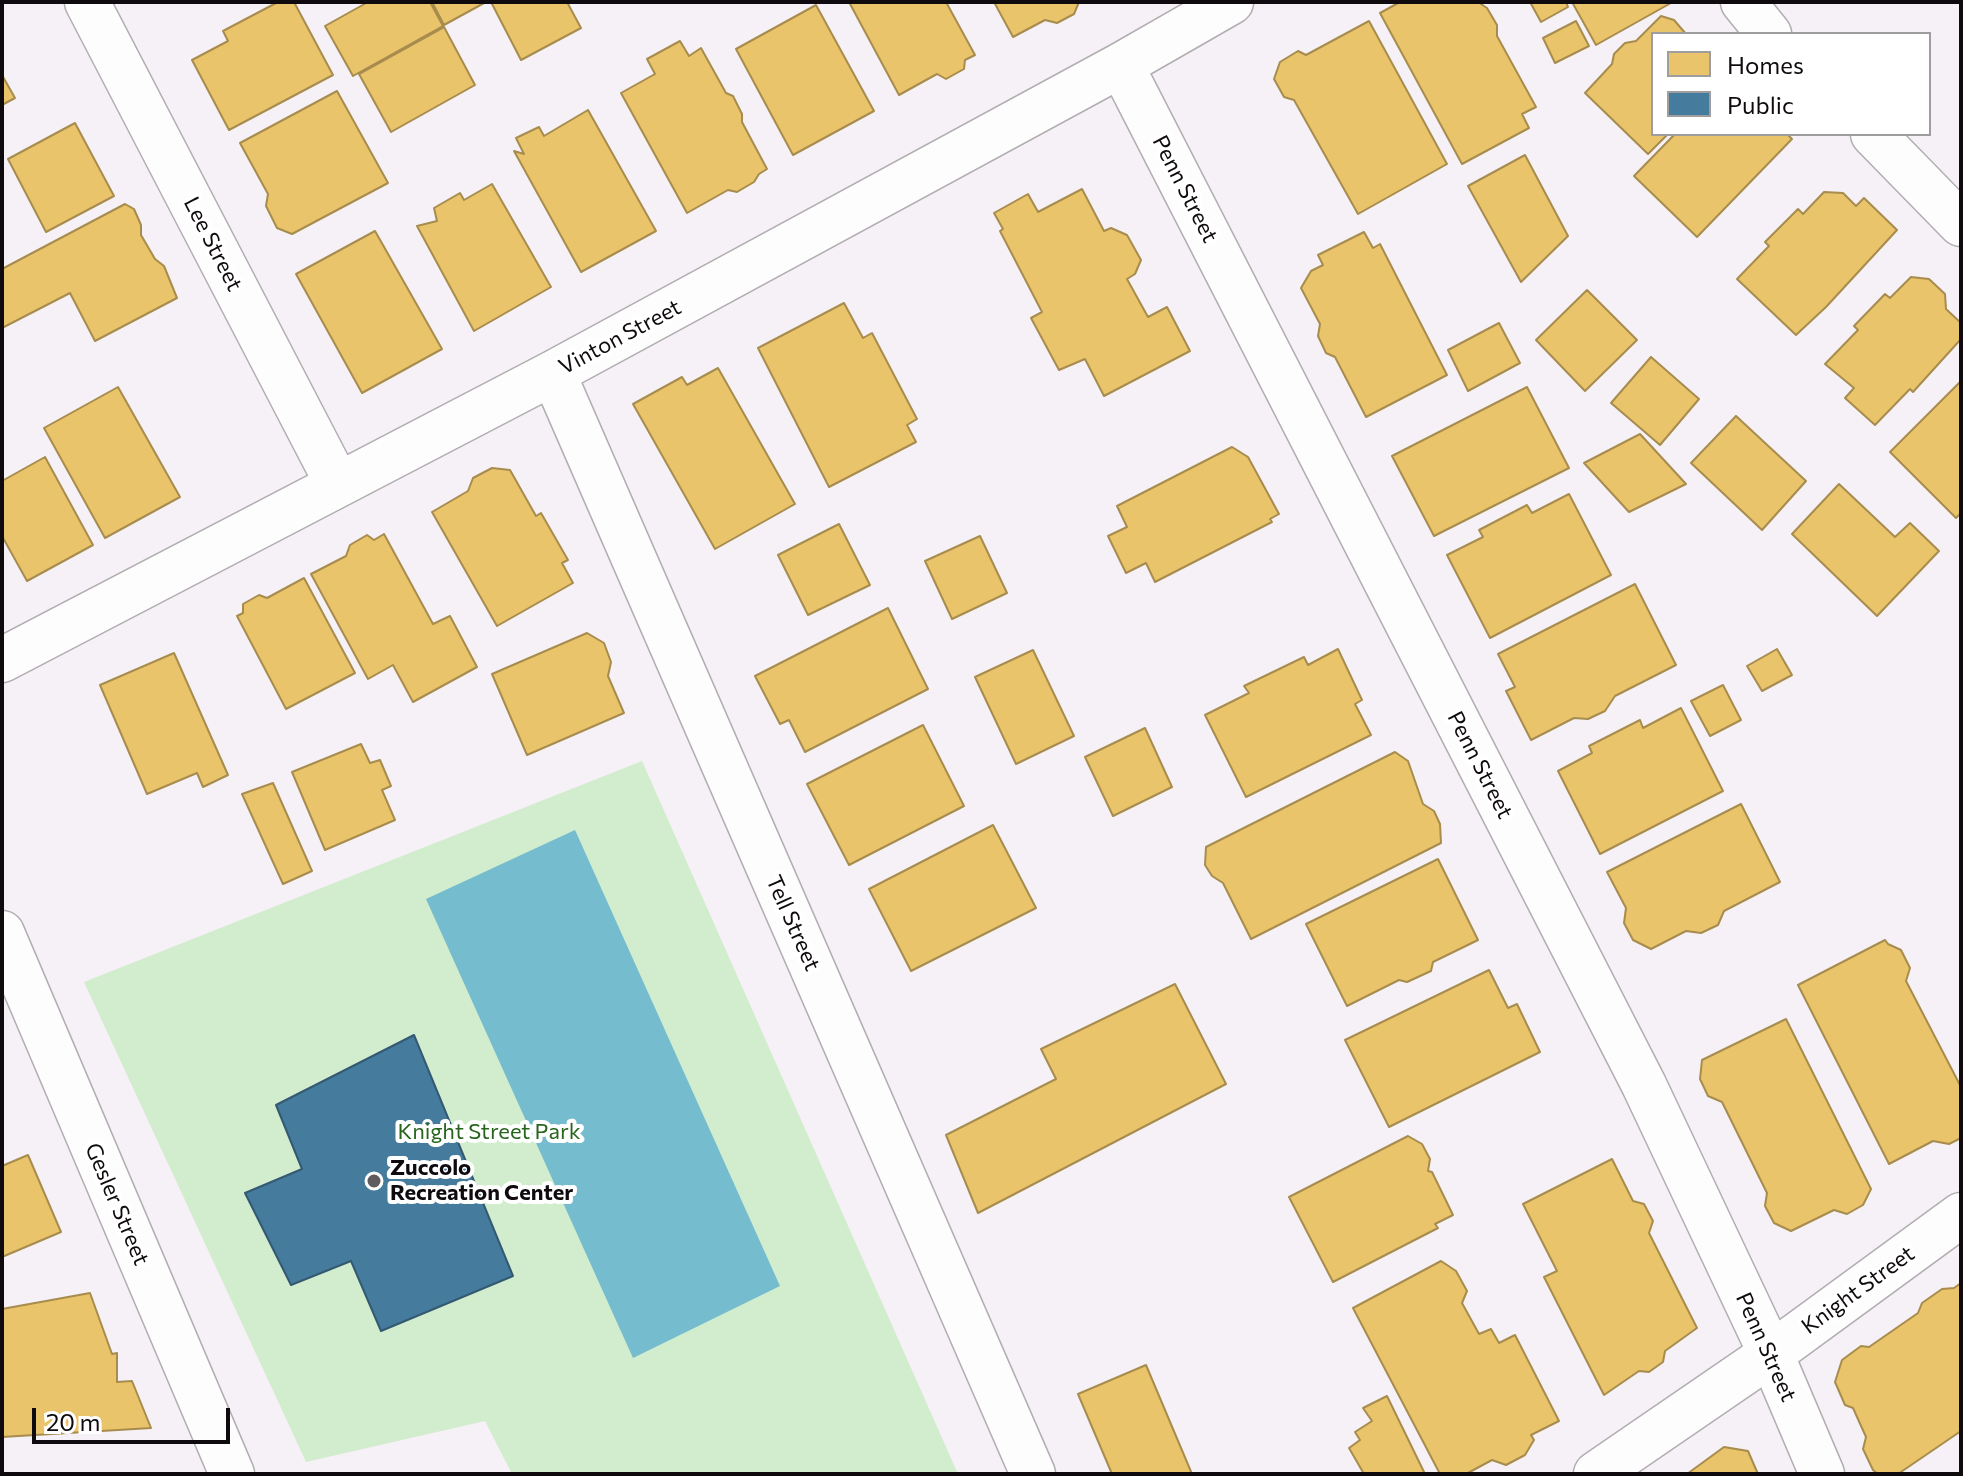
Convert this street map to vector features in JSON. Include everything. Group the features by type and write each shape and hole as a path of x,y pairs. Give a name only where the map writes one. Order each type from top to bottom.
{"street":[{"name":"Lee Street","path":"87,2 338,485"},
{"name":"Vinton Street","path":"2,660 553,373 1121,65 1231,2"},
{"path":"1743,2 1767,32"},
{"name":"Penn Street","path":"1121,65 1644,1085 1771,1354 1822,1474"},
{"path":"1875,136 1961,224"},
{"name":"Tell Street","path":"553,373 1033,1474"},
{"name":"Gesler Street","path":"2,933 232,1474"},
{"name":"Knight Street","path":"1596,1474 1771,1354 1961,1215"}],"green space":[{"name":"Knight Street Park","path":"642,761 958,1474 512,1474 485,1421 306,1462 84,982"}],"water":[{"path":"575,830 780,1286 633,1358 426,899"}],"building: Homes":[{"path":"278,2 294,2 333,75 229,130 192,60 228,41 223,31"},
{"path":"368,2 430,2 443,26 353,76 325,26"},
{"path":"432,2 486,2 444,25"},
{"path":"491,2 567,2 581,28 521,60"},
{"path":"849,2 946,2 975,55 965,60 964,69 946,79 937,74 899,95"},
{"path":"994,2 1079,2 1074,14 1057,23 1045,20 1013,37"},
{"path":"1400,2 1478,2 1487,8 1497,25 1497,36 1536,107 1522,114 1529,128 1462,164 1380,13"},
{"path":"1530,2 1566,2 1568,7 1541,22"},
{"path":"1572,2 1671,2 1671,3 1596,45"},
{"path":"816,5 874,111 793,155 736,49"},
{"path":"1661,16 1674,20 1684,32 1651,32 1651,136 1666,136 1648,154 1585,93 1612,64 1614,54 1625,43 1636,41"},
{"path":"1369,21 1447,164 1358,214 1294,100 1284,97 1274,79 1280,62 1298,51 1306,55"},
{"path":"1576,21 1589,46 1555,63 1543,38"},
{"path":"444,27 475,85 391,132 359,74"},
{"path":"680,41 689,56 701,48 726,93 733,96 742,114 742,122 767,169 754,182 737,192 728,190 687,213 621,93 655,74 647,59"},
{"path":"2,75 15,98 2,105"},
{"path":"337,91 388,183 292,234 277,228 266,206 268,194 240,143"},
{"path":"588,110 656,231 581,272 514,151 524,154 516,138 539,127 544,136"},
{"path":"75,123 114,196 46,232 8,159"},
{"path":"1673,136 1789,136 1792,139 1697,237 1634,176"},
{"path":"1525,155 1568,236 1521,282 1468,186"},
{"path":"492,184 551,287 474,331 417,226 437,221 434,208 460,193 464,200"},
{"path":"1082,189 1104,231 1111,228 1127,235 1141,260 1135,274 1127,279 1148,317 1167,307 1190,351 1104,396 1085,359 1059,370 1031,318 1042,312 1000,231 1003,229 994,213 1028,194 1038,212"},
{"path":"1824,192 1843,193 1856,206 1864,198 1897,230 1796,335 1737,279 1769,246 1765,242 1798,209 1803,214"},
{"path":"125,204 134,209 141,225 141,235 155,259 164,266 177,298 95,341 70,293 2,328 2,269"},
{"path":"375,231 442,349 362,393 296,274"},
{"path":"1364,232 1373,248 1380,244 1447,375 1366,417 1335,357 1326,353 1318,336 1320,324 1301,288 1311,271 1323,265 1318,255"},
{"path":"1911,277 1929,279 1945,294 1946,309 1961,323 1961,339 1913,392 1910,389 1875,425 1845,398 1854,388 1825,364 1858,330 1854,326 1885,294 1890,298"},
{"path":"1587,290 1637,340 1585,391 1536,340"},
{"path":"844,303 863,338 872,333 917,419 907,425 916,442 829,487 758,348"},
{"path":"1499,323 1520,363 1468,391 1448,350"},
{"path":"1651,357 1699,399 1660,445 1611,403"},
{"path":"718,368 795,504 715,549 633,404 682,377 687,385"},
{"path":"1961,381 1961,513 1956,518 1890,452"},
{"path":"118,387 180,497 105,538 44,428"},
{"path":"1527,387 1569,468 1434,536 1392,456"},
{"path":"1736,416 1806,481 1762,530 1691,463"},
{"path":"1640,434 1686,484 1629,512 1584,463"},
{"path":"1232,447 1248,457 1279,514 1270,519 1272,522 1155,582 1146,563 1126,573 1108,536 1127,527 1117,506"},
{"path":"45,457 93,545 27,581 2,536 2,481"},
{"path":"492,468 510,470 536,516 541,513 568,560 562,563 573,583 497,626 432,512 468,491 473,478"},
{"path":"1839,484 1895,537 1910,523 1939,551 1877,616 1792,534"},
{"path":"1569,494 1611,575 1490,638 1447,555 1483,537 1479,530 1527,505 1532,513"},
{"path":"839,524 870,585 808,615 778,555"},
{"path":"384,534 433,624 450,616 477,667 413,702 393,665 368,679 311,574 346,556 350,545 367,535 374,540"},
{"path":"980,536 1007,593 952,619 925,561"},
{"path":"304,578 355,673 286,709 237,616 243,613 243,604 259,595 267,598"},
{"path":"1635,584 1676,665 1615,696 1605,711 1588,719 1574,718 1531,740 1506,691 1515,687 1498,654"},
{"path":"888,608 928,689 805,752 789,720 780,724 755,676"},
{"path":"587,633 604,643 611,662 608,676 624,713 527,755 492,674"},
{"path":"1338,649 1362,700 1355,704 1371,735 1246,797 1205,715 1249,693 1244,686 1304,657 1308,665"},
{"path":"1777,649 1792,675 1762,691 1747,666"},
{"path":"1033,650 1074,736 1016,764 975,677"},
{"path":"174,653 228,775 203,787 197,773 147,794 100,685"},
{"path":"1723,685 1741,720 1710,736 1691,701"},
{"path":"1681,708 1723,791 1600,854 1558,771 1592,753 1589,746 1640,720 1643,728"},
{"path":"923,725 964,806 849,865 807,784"},
{"path":"1145,728 1172,787 1113,816 1085,757"},
{"path":"361,744 370,763 380,760 391,786 382,790 395,820 325,850 292,772"},
{"path":"1395,752 1408,761 1423,804 1434,811 1440,824 1441,843 1251,939 1223,883 1212,876 1205,865 1206,847"},
{"path":"273,783 312,871 283,884 242,794"},
{"path":"1741,804 1780,882 1724,911 1718,925 1701,933 1686,931 1651,949 1633,940 1624,923 1626,908 1607,872"},
{"path":"993,825 1036,908 911,971 869,889"},
{"path":"1438,859 1478,940 1433,962 1431,971 1407,982 1399,980 1347,1006 1306,924"},
{"path":"1885,940 1901,950 1910,968 1906,981 1961,1087 1961,1138 1949,1144 1933,1141 1889,1164 1798,985"},
{"path":"1489,970 1508,1008 1517,1004 1540,1052 1389,1127 1345,1040"},
{"path":"1175,984 1226,1084 978,1213 946,1135 1056,1079 1041,1049"},
{"path":"1786,1019 1871,1189 1863,1205 1847,1214 1834,1210 1791,1231 1774,1223 1765,1206 1767,1193 1722,1102 1708,1096 1700,1079 1702,1060"},
{"path":"1408,1136 1422,1144 1430,1159 1428,1171 1432,1172 1453,1215 1435,1224 1438,1228 1333,1282 1289,1197"},
{"path":"28,1155 61,1232 2,1257 2,1166"},
{"path":"1612,1159 1633,1201 1644,1204 1653,1221 1649,1233 1697,1328 1665,1351 1663,1362 1649,1372 1639,1371 1604,1395 1544,1277 1557,1271 1523,1204"},
{"path":"1441,1261 1456,1271 1467,1291 1462,1303 1479,1334 1491,1329 1499,1343 1515,1335 1559,1421 1531,1435 1534,1440 1525,1455 1506,1465 1492,1460 1466,1474 1440,1474 1353,1308"},
{"path":"1961,1283 1961,1431 1898,1474 1878,1474 1863,1449 1866,1437 1853,1408 1845,1405 1835,1382 1842,1360 1861,1346 1869,1347 1918,1313 1922,1303 1942,1289 1954,1288"},
{"path":"90,1293 112,1354 117,1353 117,1382 132,1381 151,1428 2,1437 2,1309"},
{"path":"1146,1365 1192,1474 1112,1474 1078,1394"},
{"path":"1387,1396 1425,1474 1364,1474 1349,1448 1360,1440 1355,1432 1372,1421 1363,1408"},
{"path":"1724,1447 1748,1451 1758,1474 1687,1474"}],"building: Public":[{"name":"Zuccolo Recreation Center","path":"414,1035 513,1276 381,1331 351,1261 291,1285 245,1193 302,1169 276,1105"}],"place":[{"name":"Zuccolo Recreation Center","path":"374,1181"}]}
